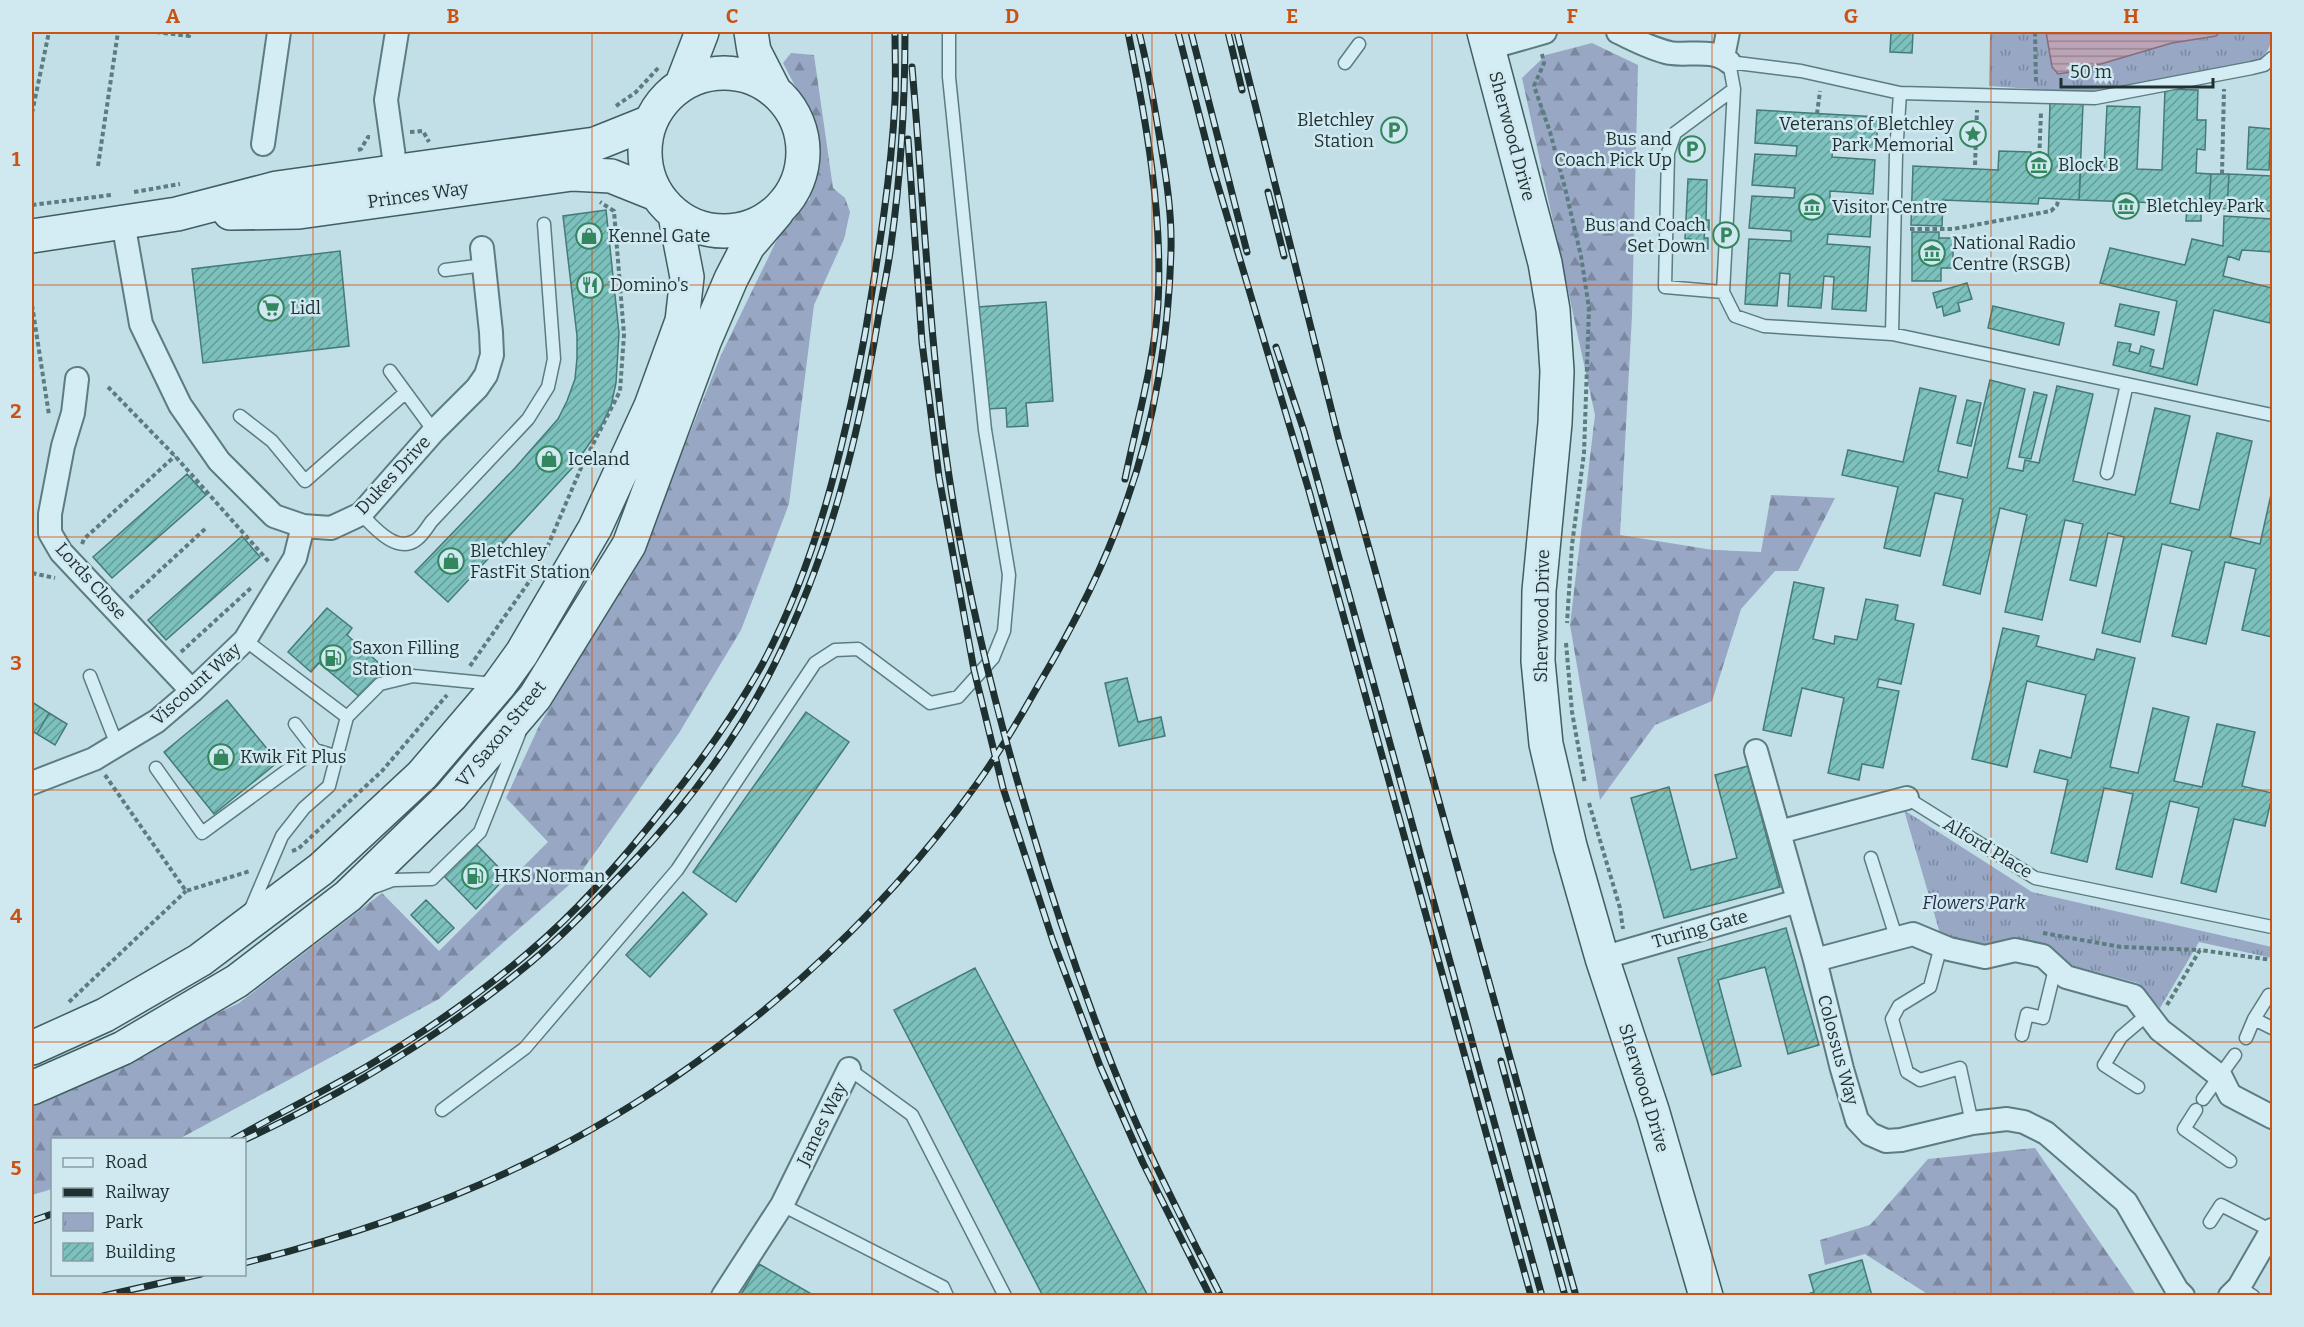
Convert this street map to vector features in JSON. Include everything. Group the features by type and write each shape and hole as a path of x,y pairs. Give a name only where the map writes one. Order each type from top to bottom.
{"main road":[{"path":"702,32 674,72 663,101 650,122 645,146 647,171 666,204 699,227 726,231 753,226 777,212 787,201 798,180 804,158 803,142 794,113 774,90 754,51 751,32"},
{"name":"Sherwood Drive","path":"1486,40 1545,263 1553,309 1557,371 1556,423 1539,591 1538,661 1546,744 1570,846 1614,954 1653,1113 1706,1296"},
{"path":"674,72 702,74 720,72 749,76 774,90"},
{"name":"Princes Way","path":"32,236 177,214 277,188 595,144 650,122"},
{"name":"Princes Way","path":"177,214 299,212 572,174 612,176 666,204"},
{"name":"V7 Saxon Street","path":"32,1048 105,1016 200,960 321,869 422,775 500,685 522,653 595,528 651,406 682,321 687,277 666,204"},
{"name":"V7 Saxon Street","path":"32,1088 123,1048 237,981 348,896 451,796 535,697 629,545 704,342 730,279 748,246 777,212"}],"street":[{"path":"263,144 279,32"},
{"path":"397,32 386,100 396,172 413,186 443,192"},
{"path":"1486,40 1541,32"},
{"path":"1618,32 1648,47 1671,53 1716,55 1726,60 1728,32"},
{"name":"Dukes Drive","path":"123,222 141,324 180,405 219,461 274,516 303,526 331,528 361,514 434,431 477,388 486,375 492,355 483,256"},
{"name":"Lords Close","path":"77,379 73,413 63,446 50,514 50,533 61,552 192,691"},
{"name":"Viscount Way","path":"32,783 94,759 157,721 192,691 245,640 295,558 303,526"},
{"name":"Colossus Way","path":"1756,751 1857,1120 1870,1134 1886,1141 1900,1140 1972,1123 2007,1119 2024,1122 2046,1133 2126,1202 2177,1290 2183,1296"},
{"name":"Alford Place","path":"1779,832 1906,798"},
{"name":"Turing Gate","path":"1614,954 1798,901"},
{"path":"1815,960 1913,934 1941,946 1985,957 2015,950 2043,956 2066,977 2134,996 2160,1030 2221,1077 2230,1095 2272,1117"},
{"name":"James Way","path":"723,1296 782,1205 849,1069"},
{"path":"2241,1293 2272,1231"}],"lane":[{"path":"442,1110 525,1048 677,870 815,663 835,650 858,649 930,703 958,697 993,658 1004,631 1009,575 985,430 949,77 949,32"},
{"path":"1345,63 1359,44"},
{"path":"1726,60 1824,76 1900,93 2095,98 2264,65 2272,58"},
{"path":"1726,60 1732,72 1734,89 1723,291 1734,316 1764,326 1892,334 2272,415"},
{"path":"1723,291 1665,287 1668,153 1675,133 1734,89"},
{"path":"1892,334 1900,93"},
{"path":"361,514 384,536 397,543 409,544 418,539 528,418 538,403 548,387 554,360 544,224"},
{"path":"445,270 483,256"},
{"path":"390,372 434,431"},
{"path":"2108,473 2127,384"},
{"path":"240,416 272,441 305,481 405,393"},
{"path":"245,640 347,717"},
{"path":"90,676 117,745"},
{"path":"243,929 282,836 304,808 329,786 347,717 380,684 413,676 500,685"},
{"path":"348,896 393,880 432,879 480,832 535,697"},
{"path":"295,724 315,750 338,757"},
{"path":"156,768 202,833 315,750"},
{"name":"Alford Place","path":"1906,798 2035,878 2272,927"},
{"path":"1870,858 1896,937"},
{"path":"1941,946 1930,987 1899,1006 1892,1019 1907,1072 1920,1080 1960,1068 1972,1123"},
{"path":"2022,1035 2026,1014 2043,1018 2055,969"},
{"path":"2246,1038 2254,1018 2268,996 2272,996"},
{"path":"2254,1018 2272,1028"},
{"path":"2138,1087 2104,1065 2121,1037 2152,1019"},
{"path":"2229,1161 2184,1129 2235,1054"},
{"name":"James Way","path":"849,1069 912,1116 1005,1296"},
{"path":"782,1205 943,1287 947,1296"},
{"path":"2210,1222 2221,1205 2272,1231"}],"path":[{"path":"32,113 49,32"},
{"path":"98,166 118,32"},
{"path":"156,32 189,36 190,32"},
{"path":"1541,32 1544,63 1534,86 1550,132 1565,188 1581,256 1589,308 1584,453 1572,545 1567,626"},
{"path":"2035,32 2039,97 2038,163"},
{"path":"608,112 636,92 674,72"},
{"path":"2222,174 2224,74"},
{"path":"1817,114 1824,76"},
{"path":"1975,165 1978,95"},
{"path":"468,669 538,569 580,468 620,392 624,335 614,211 597,200"},
{"path":"1894,230 1953,229 2051,211 2058,201"},
{"path":"32,305 53,438 63,446"},
{"path":"108,387 175,456 273,567"},
{"path":"32,573 59,578 74,565 84,539 175,456"},
{"path":"117,611 206,528"},
{"path":"167,664 256,583"},
{"path":"1566,637 1572,712 1586,794 1620,908 1614,954"},
{"path":"288,853 298,849 382,771 447,696"},
{"path":"94,759 186,891"},
{"path":"66,1004 186,891 251,870"},
{"path":"2037,934 2047,933 2121,946 2200,950 2272,960"},
{"path":"2152,1019 2200,950"}],"green space":[{"path":"1990,32 2272,32 2267,51 2253,64 2093,93 1989,86"},
{"path":"1592,43 1638,65 1632,316 1620,535 1713,550 1761,552 1771,495 1835,498 1798,571 1775,571 1741,609 1712,701 1655,725 1600,800 1570,625 1595,415 1522,78 1546,55"},
{"path":"791,53 814,55 833,188 845,198 850,212 844,239 814,305 789,504 741,630 679,733 577,878 439,999 181,1138 51,1138 51,1189 32,1195 32,1102 239,1003 382,893 439,951 548,842 506,798 539,726 638,552 681,455 721,355 785,223 810,199 813,120 783,63"},
{"name":"Flowers Park","path":"1904,810 2032,892 2272,947 2272,958 2199,942 2160,1008 2138,983 2070,965 2026,941 2007,939 1983,946 1941,937"},
{"path":"2035,1148 2136,1295 1929,1295 1865,1254 1825,1265 1820,1240 1870,1225 1928,1159"}],"shaded area":[{"path":"2046,32 2220,32 2216,36 2172,43 2077,71 2058,74 2052,67"}],"building":[{"path":"1891,32 1913,32 1912,53 1890,52"},
{"path":"2165,89 2198,90 2197,120 2206,120 2205,150 2197,149 2196,173 2211,174 2209,205 2201,205 2201,221 2186,221 2187,204 2079,200 2081,166 2104,167 2107,106 2140,107 2137,169 2162,170"},
{"name":"Block B","path":"2050,103 2083,104 2079,200 2039,198 2038,204 1943,200 1942,226 1911,225 1913,166 1998,170 1999,151 2031,152 2030,162 2048,163"},
{"name":"Visitor Centre","path":"1757,110 1878,117 1876,151 1833,148 1832,157 1875,160 1873,194 1830,191 1830,201 1872,204 1870,237 1828,234 1827,244 1870,247 1866,311 1832,309 1834,277 1824,276 1821,308 1788,306 1790,274 1780,273 1777,306 1745,304 1749,239 1791,241 1791,231 1749,228 1752,196 1794,198 1795,188 1752,185 1755,154 1796,156 1797,146 1755,143"},
{"path":"2249,127 2271,129 2269,170 2247,169"},
{"path":"2211,174 2229,174 2227,209 2209,208"},
{"path":"2229,174 2272,176 2272,211 2227,209"},
{"path":"1688,179 1707,180 1706,220 1709,220 1709,230 1705,230 1704,238 1708,238 1708,249 1690,248 1691,239 1685,239"},
{"path":"606,210 619,333 616,383 611,406 600,428 574,466 448,602 415,572 515,468 558,419 575,379 577,358 577,336 563,216"},
{"path":"2224,216 2272,219 2272,252 2242,250 2239,260 2228,256 2223,276 2272,288 2270,323 2214,310 2197,385 2113,365 2118,342 2131,344 2129,351 2139,354 2141,346 2154,350 2150,366 2163,369 2177,301 2100,283 2110,248 2185,265 2192,239 2223,246"},
{"name":"National Radio Centre (RSGB)","path":"1912,232 1939,232 1939,238 1953,238 1953,268 1941,268 1941,281 1912,281"},
{"name":"Lidl","path":"340,251 349,346 203,363 192,269"},
{"path":"1967,283 1972,299 1958,303 1960,311 1944,316 1942,306 1937,308 1933,293"},
{"path":"1046,302 1053,401 1026,403 1028,426 1007,427 1006,408 986,409 978,307"},
{"path":"2120,304 2159,312 2154,335 2115,326"},
{"path":"1993,306 2064,323 2059,345 1988,328"},
{"path":"1990,380 2025,389 2007,468 2023,471 2025,460 2039,463 2057,386 2093,394 2073,481 2135,495 2155,408 2190,416 2170,503 2199,510 2217,433 2252,441 2230,537 2260,544 2272,490 2272,637 2242,630 2256,569 2225,562 2206,644 2172,636 2192,551 2162,544 2140,642 2102,633 2124,537 2108,533 2096,586 2070,580 2083,524 2065,520 2042,620 2005,612 2027,515 2000,508 1980,594 1943,585 1963,499 1935,493 1920,556 1884,548 1898,487 1842,475 1848,450 1903,462 1920,388 1956,396 1938,471 1967,478"},
{"path":"2034,392 2047,395 2031,459 2019,457"},
{"path":"1967,400 1981,403 1971,446 1957,443"},
{"path":"187,474 206,495 112,578 93,557"},
{"path":"242,536 260,557 166,640 148,620"},
{"path":"1794,582 1824,588 1813,639 1834,644 1835,636 1857,640 1866,599 1898,605 1895,620 1914,624 1901,684 1879,679 1877,687 1899,691 1883,768 1862,764 1859,780 1828,773 1844,698 1802,688 1791,736 1763,730"},
{"name":"Saxon Filling Station","path":"327,608 352,628 347,635 388,671 361,698 319,663 311,672 288,652"},
{"path":"2003,628 2039,636 2036,646 2094,660 2097,649 2135,658 2110,767 2138,773 2153,708 2189,717 2174,781 2202,787 2217,724 2255,732 2242,786 2272,793 2265,826 2234,819 2216,892 2181,883 2199,808 2170,801 2152,877 2116,869 2133,794 2104,788 2087,862 2051,853 2068,780 2034,772 2040,750 2071,758 2086,695 2027,681 2007,767 1972,759"},
{"path":"1127,678 1138,722 1161,717 1165,736 1119,746 1105,683"},
{"name":"Kwik Fit Plus","path":"227,700 278,762 214,814 164,752"},
{"path":"32,702 49,713 37,734 32,731"},
{"path":"806,712 849,742 736,902 693,872"},
{"path":"49,713 67,724 55,745 37,734"},
{"path":"1748,766 1780,887 1664,918 1631,798 1669,787 1691,870 1737,858 1715,775"},
{"name":"HKS Norman","path":"476,844 507,876 476,909 443,875"},
{"path":"683,892 707,914 650,977 626,955"},
{"path":"426,900 454,928 438,943 411,915"},
{"path":"1786,928 1819,1045 1788,1054 1765,967 1718,980 1741,1066 1712,1075 1678,958"},
{"path":"975,968 1148,1296 1043,1296 894,1010"},
{"path":"1862,1260 1872,1296 1802,1296 1814,1292 1809,1275"},
{"path":"759,1264 815,1296 740,1296"}],"railway":[{"path":"236,1138 366,1067 408,1041 510,968 548,935 601,882 650,824 705,754 752,682 782,624 799,584 826,502 848,418 865,334 887,188 895,101 895,32"},
{"path":"246,1139 320,1102 394,1060 464,1013 531,962 582,915 672,819 710,770 745,718 775,663 811,581 851,452 870,364 894,218 902,138 905,32"},
{"path":"1125,479 1153,348 1159,270 1152,167 1128,32"},
{"path":"246,1262 334,1238 423,1208 551,1151 647,1096 701,1059 753,1019 850,933 937,836 976,785 1052,662 1099,571 1127,500 1153,409 1164,345 1170,281 1170,208 1151,85 1139,32"},
{"path":"1178,32 1213,169 1309,491 1531,1296"},
{"path":"1191,32 1247,252"},
{"path":"1228,32 1242,90"},
{"path":"1237,32 1339,440 1576,1296"},
{"path":"912,67 942,425 964,563 993,693 1052,894 1102,1039 1152,1158 1221,1296"},
{"path":"908,139 922,342 939,477 974,670 1003,788 1053,941 1100,1066 1143,1163 1210,1296"},
{"path":"1268,192 1284,256"},
{"path":"1276,347 1304,431 1542,1296"},
{"path":"1501,1061 1565,1296"},
{"path":"32,1221 51,1214"},
{"path":"103,1296 192,1276"}],"place":[{"name":"Bletchley Station","path":"1394,130"},
{"name":"Veterans of Bletchley Park Memorial","path":"1973,134"},
{"name":"Bus and Coach Pick Up","path":"1692,149"},
{"name":"Block B","path":"2039,165"},
{"name":"Bletchley Park","path":"2126,206"},
{"name":"Visitor Centre","path":"1812,207"},
{"name":"Bus and Coach Set Down","path":"1726,235"},
{"name":"Kennel Gate","path":"589,236"},
{"name":"National Radio Centre (RSGB)","path":"1932,253"},
{"name":"Domino's","path":"590,285"},
{"name":"Lidl","path":"271,308"},
{"name":"Iceland","path":"549,459"},
{"name":"Bletchley FastFit Station","path":"451,561"},
{"name":"Saxon Filling Station","path":"333,658"},
{"name":"Kwik Fit Plus","path":"221,757"},
{"name":"HKS Norman","path":"475,876"}]}
